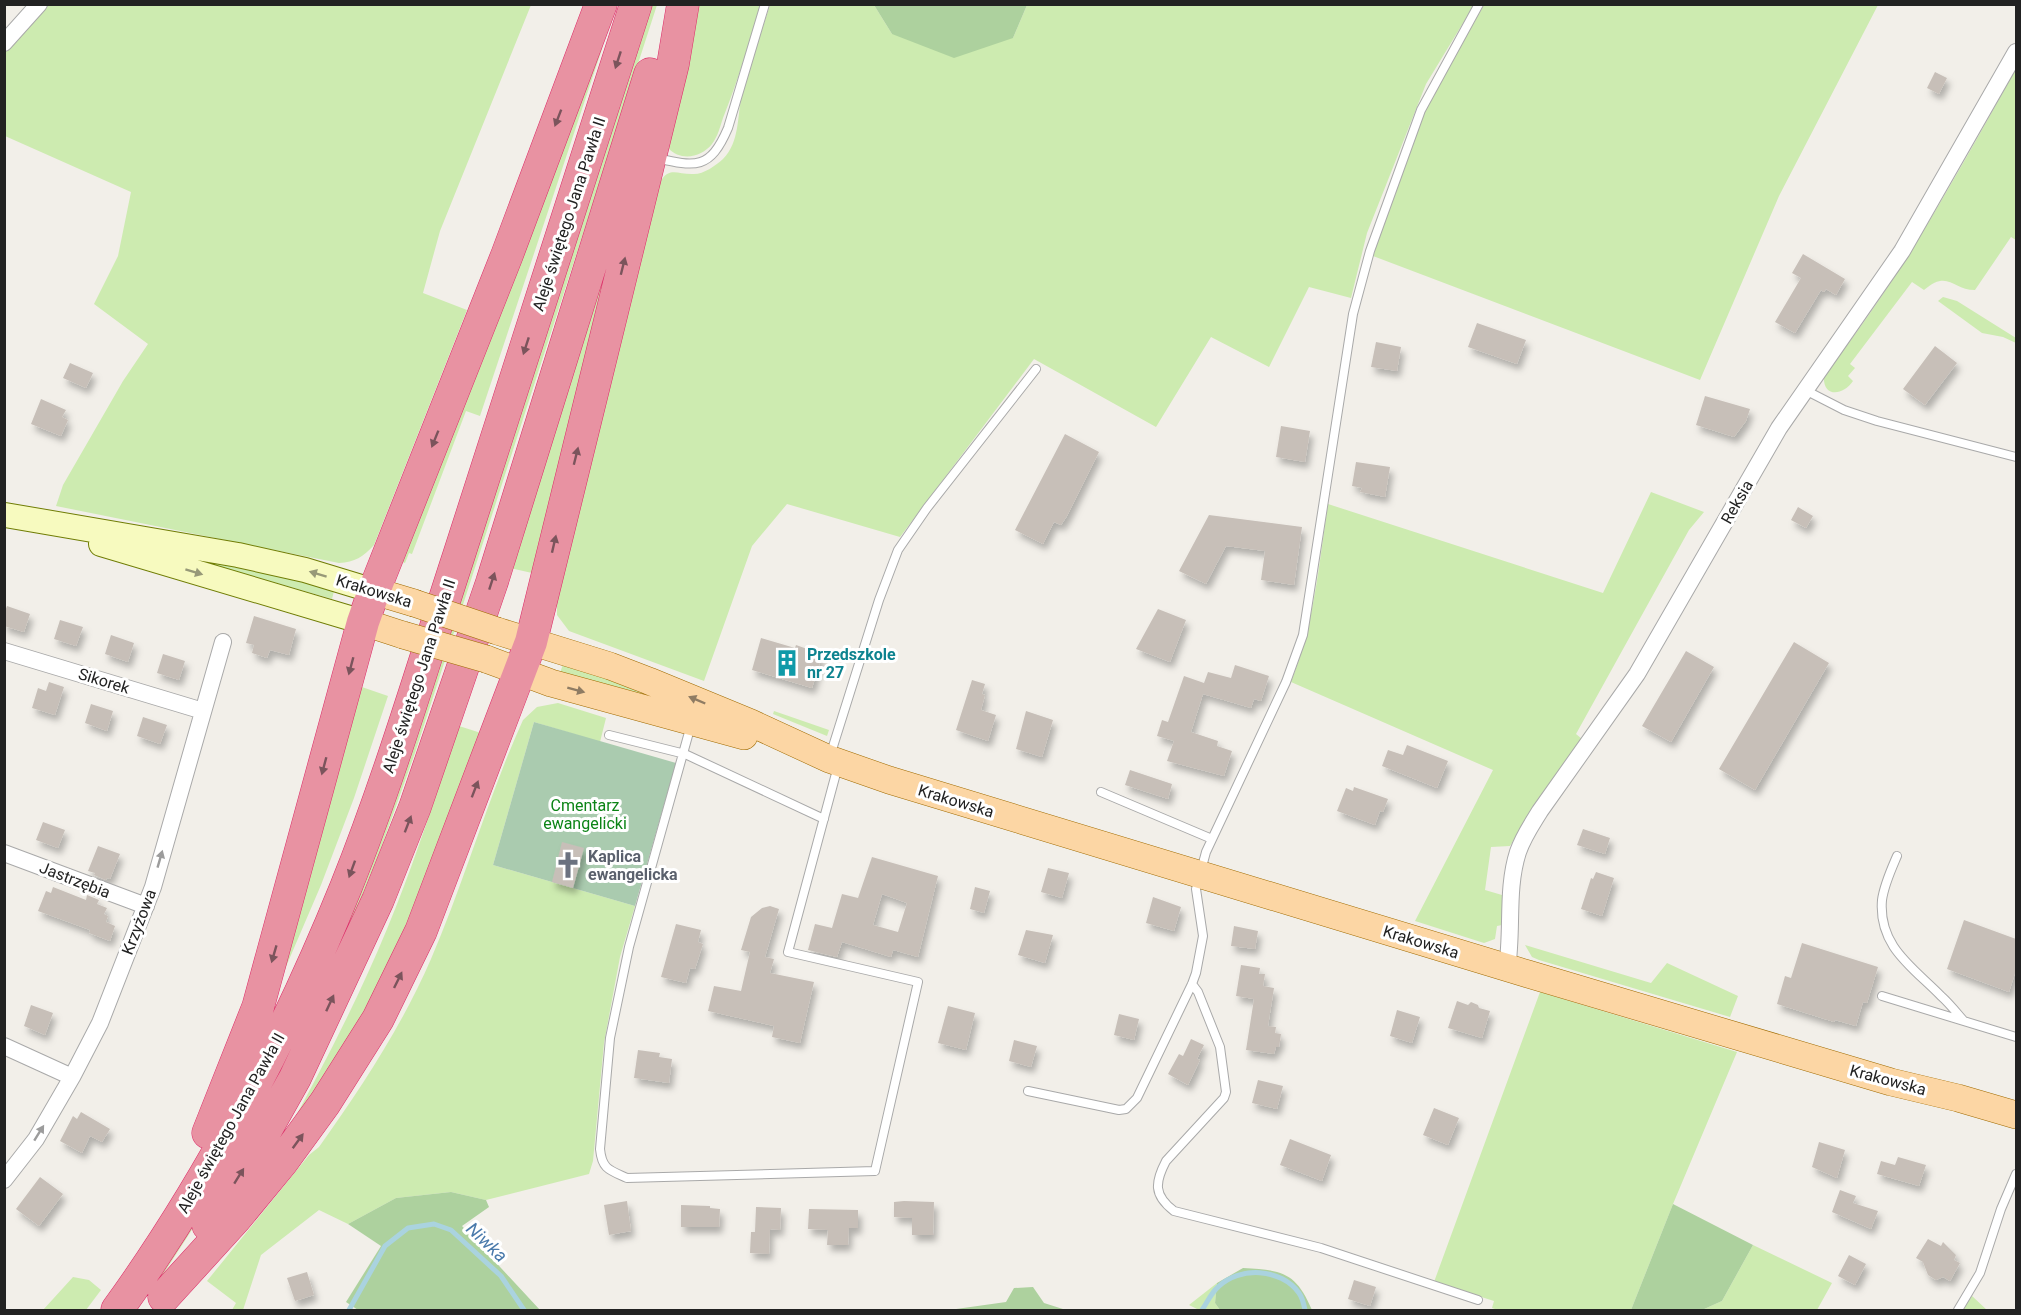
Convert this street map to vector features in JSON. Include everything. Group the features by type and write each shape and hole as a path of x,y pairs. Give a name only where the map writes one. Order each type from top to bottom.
{"highway":[{"path":"160,1247 234,1071 258,1007 363,622 507,255 601,4"},
{"name":"Aleje świętego Jana Pawła II","path":"141,1303 160,1247 222,1145 273,1050 316,958 346,885 376,806 421,671 636,4"},
{"name":"Aleje świętego Jana Pawła II","path":"141,1303 248,1162 295,1077 378,900 415,807 492,582 671,4"},
{"path":"141,1303 235,1219 282,1162 326,1103 378,1019 421,932 531,642 673,64 683,4"}],"main road":[{"name":"Krakowska","path":"5,515 238,555 305,570 610,666 751,723 834,761"},
{"name":"Krakowska","path":"5,515 486,659 551,683 834,761 963,803 1507,968 1881,1079 2016,1115"}],"street":[{"path":"4,43 39,4"},
{"name":"Reksia","path":"1507,968 1510,902 1518,853 1528,831 1638,674 1779,428 1902,251 2016,52"},
{"name":"Krzyżowa","path":"4,1180 36,1139 100,1023 146,906 223,642"},
{"name":"Sikorek","path":"4,651 203,711"},
{"name":"Jastrzębia","path":"4,853 146,906"},
{"path":"4,1047 72,1077"}],"lane":[{"path":"650,157 688,165 701,164 721,145 728,129 765,4"},
{"path":"1028,1091 1119,1110 1126,1109 1137,1098 1192,984 1203,936 1197,889 1199,874 1212,839 1286,682 1303,635 1353,314 1370,251 1421,110 1479,4"},
{"path":"692,721 685,754 629,947 610,1038 600,1149 602,1161 608,1170 627,1178 875,1171 918,982 788,952 824,819 834,761 879,600 898,550 927,508 1036,369"},
{"path":"1805,390 1844,410 1877,421 2016,457"},
{"path":"609,735 685,754 824,819"},
{"path":"1101,792 1212,839"},
{"path":"1897,856 1887,880 1882,901 1883,917 1889,936 1900,957 1941,995 1963,1020"},
{"path":"1192,984 1220,1047 1226,1092 1224,1098 1166,1161 1157,1185 1165,1204 1174,1210 1321,1248 1478,1300"},
{"path":"1882,996 2016,1037"},
{"path":"1958,1311 1980,1273 2001,1209 2016,1174"}],"green space":[{"path":"45,5 531,5 440,231 423,293 467,310 374,545 358,558 339,563 56,506 63,485 123,381 148,344 94,304 118,256 131,192 5,136 5,52"},
{"path":"649,5 657,5 415,753 365,893 309,1023 221,1185 151,1293 147,1290 265,1092"},
{"path":"696,5 760,5 716,138 703,152 685,156 668,148"},
{"path":"770,5 874,5 892,34 1013,38 1027,5 1474,5 1426,84 1367,233 1351,298 1309,287 1269,367 1211,337 1156,427 1034,359 900,537 787,504 752,546 704,681 569,631 557,615 557,598 659,184 670,173 698,174 705,171 720,162 728,152 735,137 745,83"},
{"path":"874,5 1027,5 1013,38 954,58 892,34"},
{"path":"1484,5 1878,5 1779,196 1700,380 1373,256 1413,138 1431,98"},
{"path":"604,36 602,49 480,416 466,411 412,554 409,553 405,563 399,561"},
{"path":"2016,69 2016,240 2011,237 1975,290 1939,281 1924,290 1912,282 1850,364 1855,368 1848,376 1853,381 1844,390 1830,391 1826,388 1824,375 1852,339 1903,264"},
{"path":"635,175 532,573 510,568"},
{"path":"1943,297 1957,301 2016,338 2016,343 2003,337 1982,333 1938,301"},
{"path":"1651,492 1704,512 1689,530 1576,734 1582,739 1510,846 1491,847 1485,890 1502,895 1502,925 1497,926 1495,939 1484,943 1415,921 1493,770 1291,682 1310,616 1328,504 1603,593"},
{"path":"212,558 335,587 332,599 211,564"},
{"path":"563,664 597,674 678,707 559,676"},
{"path":"356,685 388,696 354,798 321,885 267,1011"},
{"path":"558,703 606,718 600,742 534,722 493,865 635,906 620,957 604,1043 593,1161 589,1174 486,1200 451,1192 396,1198 348,1224 319,1210 261,1255 243,1310 232,1310 236,1303 207,1281 309,1155 319,1147 380,1056 420,984 431,959 523,720 537,707"},
{"path":"774,711 829,730 827,736 773,714"},
{"name":"Cmentarz ewangelicki","path":"534,722 676,763 635,906 493,865"},
{"path":"459,726 481,733 404,935 351,1038 286,1134 340,1033 387,929 416,853"},
{"path":"1525,945 1651,983 1667,963 1738,996 1730,1017 1539,960 1532,957"},
{"path":"1540,992 1737,1052 1631,1310 1498,1310 1492,1308 1494,1301 1434,1282"},
{"path":"451,1192 486,1200 489,1207 462,1226 540,1310 358,1310 346,1302 381,1246 348,1224 396,1198"},
{"path":"1673,1204 1753,1245 1722,1301 1702,1310 1631,1310"},
{"path":"1753,1245 1832,1283 1817,1310 1702,1310 1722,1301"},
{"path":"1243,1268 1268,1270 1286,1276 1300,1288 1312,1310 1220,1310 1215,1303 1217,1283"},
{"path":"73,1277 89,1280 101,1290 86,1310 43,1310"},
{"path":"1217,1283 1215,1303 1220,1310 1199,1310 1189,1305"},
{"path":"1033,1287 1044,1303 1066,1310 949,1310 1006,1302 1014,1288"},
{"path":"1972,1296 1987,1310 1962,1310"}],"building":[{"path":"1935,72 1947,78 1939,94 1927,88"},
{"path":"1803,254 1845,279 1836,295 1826,289 1824,292 1821,290 1795,333 1775,322 1801,278 1792,273"},
{"path":"1477,323 1526,340 1517,364 1468,347"},
{"path":"1376,342 1401,347 1397,371 1371,367"},
{"path":"1935,346 1957,363 1925,405 1903,389"},
{"path":"70,363 93,373 86,388 63,378"},
{"path":"1705,396 1750,409 1746,421 1734,437 1696,425"},
{"path":"41,399 66,410 62,417 68,420 61,436 31,424"},
{"path":"1281,426 1310,431 1305,462 1276,457"},
{"path":"1065,434 1099,452 1067,516 1061,525 1054,522 1043,544 1015,530"},
{"path":"1356,462 1390,467 1385,497 1360,492 1362,488 1352,486"},
{"path":"1798,507 1813,516 1806,528 1791,520"},
{"path":"1209,515 1302,527 1294,585 1261,580 1265,551 1226,546 1206,584 1179,571"},
{"path":"7,606 30,614 24,632 4,626"},
{"path":"1158,609 1186,620 1170,662 1136,649"},
{"path":"254,616 296,629 289,655 270,650 267,658 252,653 254,645 246,643"},
{"path":"60,620 83,627 76,646 54,639"},
{"path":"111,635 134,643 128,662 105,654"},
{"name":"Przedszkole nr 27","path":"761,638 795,648 796,645 822,656 812,688 752,670"},
{"path":"1794,642 1829,663 1755,790 1719,769"},
{"path":"1686,651 1714,667 1671,742 1642,726"},
{"path":"163,654 185,661 179,680 157,673"},
{"path":"1235,665 1269,676 1261,701 1254,699 1251,708 1203,694 1191,732 1218,741 1217,746 1232,751 1224,776 1167,761 1174,741 1157,736 1162,720 1168,722 1184,676 1204,683 1208,672 1231,678"},
{"path":"972,680 985,684 981,710 996,715 988,741 956,730"},
{"path":"49,682 64,687 55,715 32,708 38,688 46,691"},
{"path":"91,704 113,711 107,731 85,723"},
{"path":"1026,711 1053,720 1042,757 1016,749"},
{"path":"143,717 167,725 160,744 137,736"},
{"path":"1407,745 1448,761 1437,788 1382,766 1388,750 1403,755"},
{"path":"1130,770 1172,784 1168,799 1125,785"},
{"path":"1354,787 1388,799 1375,825 1337,811 1346,788 1353,791"},
{"path":"43,822 65,830 58,848 36,840"},
{"path":"1583,829 1610,838 1605,854 1577,845"},
{"name":"Kaplica ewangelicka","path":"562,842 584,848 573,888 552,882"},
{"path":"98,846 120,854 110,879 106,880 88,871"},
{"path":"872,857 938,876 918,957 893,950 891,957 842,942 837,957 808,950 815,924 832,928 842,894 858,898","holes":["882,894 907,903 898,932 873,925"]},
{"path":"1048,868 1069,873 1062,898 1041,892"},
{"path":"1596,872 1614,878 1602,916 1581,909 1591,878 1593,879"},
{"path":"53,887 86,900 87,895 99,900 97,904 107,908 104,914 108,916 106,922 115,926 110,941 89,933 90,930 38,911 46,891 51,893"},
{"path":"975,887 990,891 984,913 970,909"},
{"path":"1153,897 1181,907 1174,931 1146,923"},
{"path":"770,906 779,909 765,957 774,959 770,973 814,982 800,1043 772,1037 774,1026 708,1011 714,986 741,991 750,952 741,950 751,917 762,908"},
{"path":"1964,920 2016,939 2016,970 2009,992 1947,969"},
{"path":"676,924 701,930 698,942 703,944 695,969 690,968 686,983 661,977"},
{"path":"1234,926 1258,931 1255,949 1231,946"},
{"path":"1026,930 1053,935 1045,963 1018,955"},
{"path":"1802,943 1878,967 1867,1003 1863,1002 1856,1026 1835,1020 1834,1022 1777,1004 1785,976 1791,978"},
{"path":"1241,965 1260,968 1259,974 1265,974 1263,986 1274,988 1268,1026 1276,1027 1275,1033 1281,1034 1279,1047 1276,1047 1274,1054 1246,1050 1254,999 1236,996"},
{"path":"1457,1001 1468,1005 1471,1002 1479,1008 1490,1011 1482,1038 1448,1028"},
{"path":"31,1005 53,1013 45,1035 24,1026"},
{"path":"948,1006 975,1013 966,1050 938,1043"},
{"path":"1397,1010 1420,1017 1412,1043 1390,1036"},
{"path":"1119,1014 1139,1019 1134,1040 1114,1035"},
{"path":"1191,1039 1204,1045 1197,1059 1200,1060 1188,1085 1168,1074 1179,1054 1183,1056"},
{"path":"1014,1040 1037,1046 1031,1067 1009,1061"},
{"path":"638,1050 660,1053 659,1057 672,1059 669,1083 634,1078"},
{"path":"1258,1080 1283,1086 1277,1109 1252,1103"},
{"path":"1434,1108 1459,1118 1448,1145 1423,1135"},
{"path":"81,1112 110,1129 102,1142 90,1136 82,1153 60,1141 73,1116 77,1119"},
{"path":"1290,1139 1331,1155 1322,1181 1280,1165"},
{"path":"1819,1142 1845,1150 1837,1178 1812,1167"},
{"path":"1898,1157 1926,1165 1919,1186 1877,1174 1881,1161 1895,1165"},
{"path":"40,1177 63,1194 39,1226 16,1209"},
{"path":"1840,1190 1856,1196 1853,1203 1878,1211 1871,1229 1832,1212"},
{"path":"627,1201 631,1231 609,1235 604,1205"},
{"path":"894,1202 934,1202 933,1235 912,1235 912,1218 894,1217"},
{"path":"681,1205 710,1206 710,1208 720,1209 719,1227 681,1227"},
{"path":"756,1207 781,1208 780,1230 770,1229 769,1254 750,1253 751,1232 755,1232"},
{"path":"809,1209 858,1210 858,1228 849,1228 848,1245 827,1245 828,1230 808,1229"},
{"path":"1928,1239 1941,1246 1943,1242 1956,1255 1954,1260 1960,1263 1950,1281 1943,1277 1936,1280 1928,1275 1923,1262 1916,1258"},
{"path":"1849,1255 1866,1264 1855,1285 1838,1276"},
{"path":"307,1272 314,1295 295,1301 287,1278"},
{"path":"1354,1280 1376,1287 1370,1306 1348,1299"}],"waterway":[{"name":"Niwka","path":"349,1310 385,1246 408,1228 434,1224 451,1230 501,1276 524,1310"},
{"name":"Niwka","path":"1202,1310 1211,1295 1227,1280 1248,1273 1260,1273 1282,1279 1300,1295 1305,1310"}],"place":[{"name":"Przedszkole nr 27","path":"787,663"},
{"name":"Kaplica ewangelicka","path":"568,865"}]}
